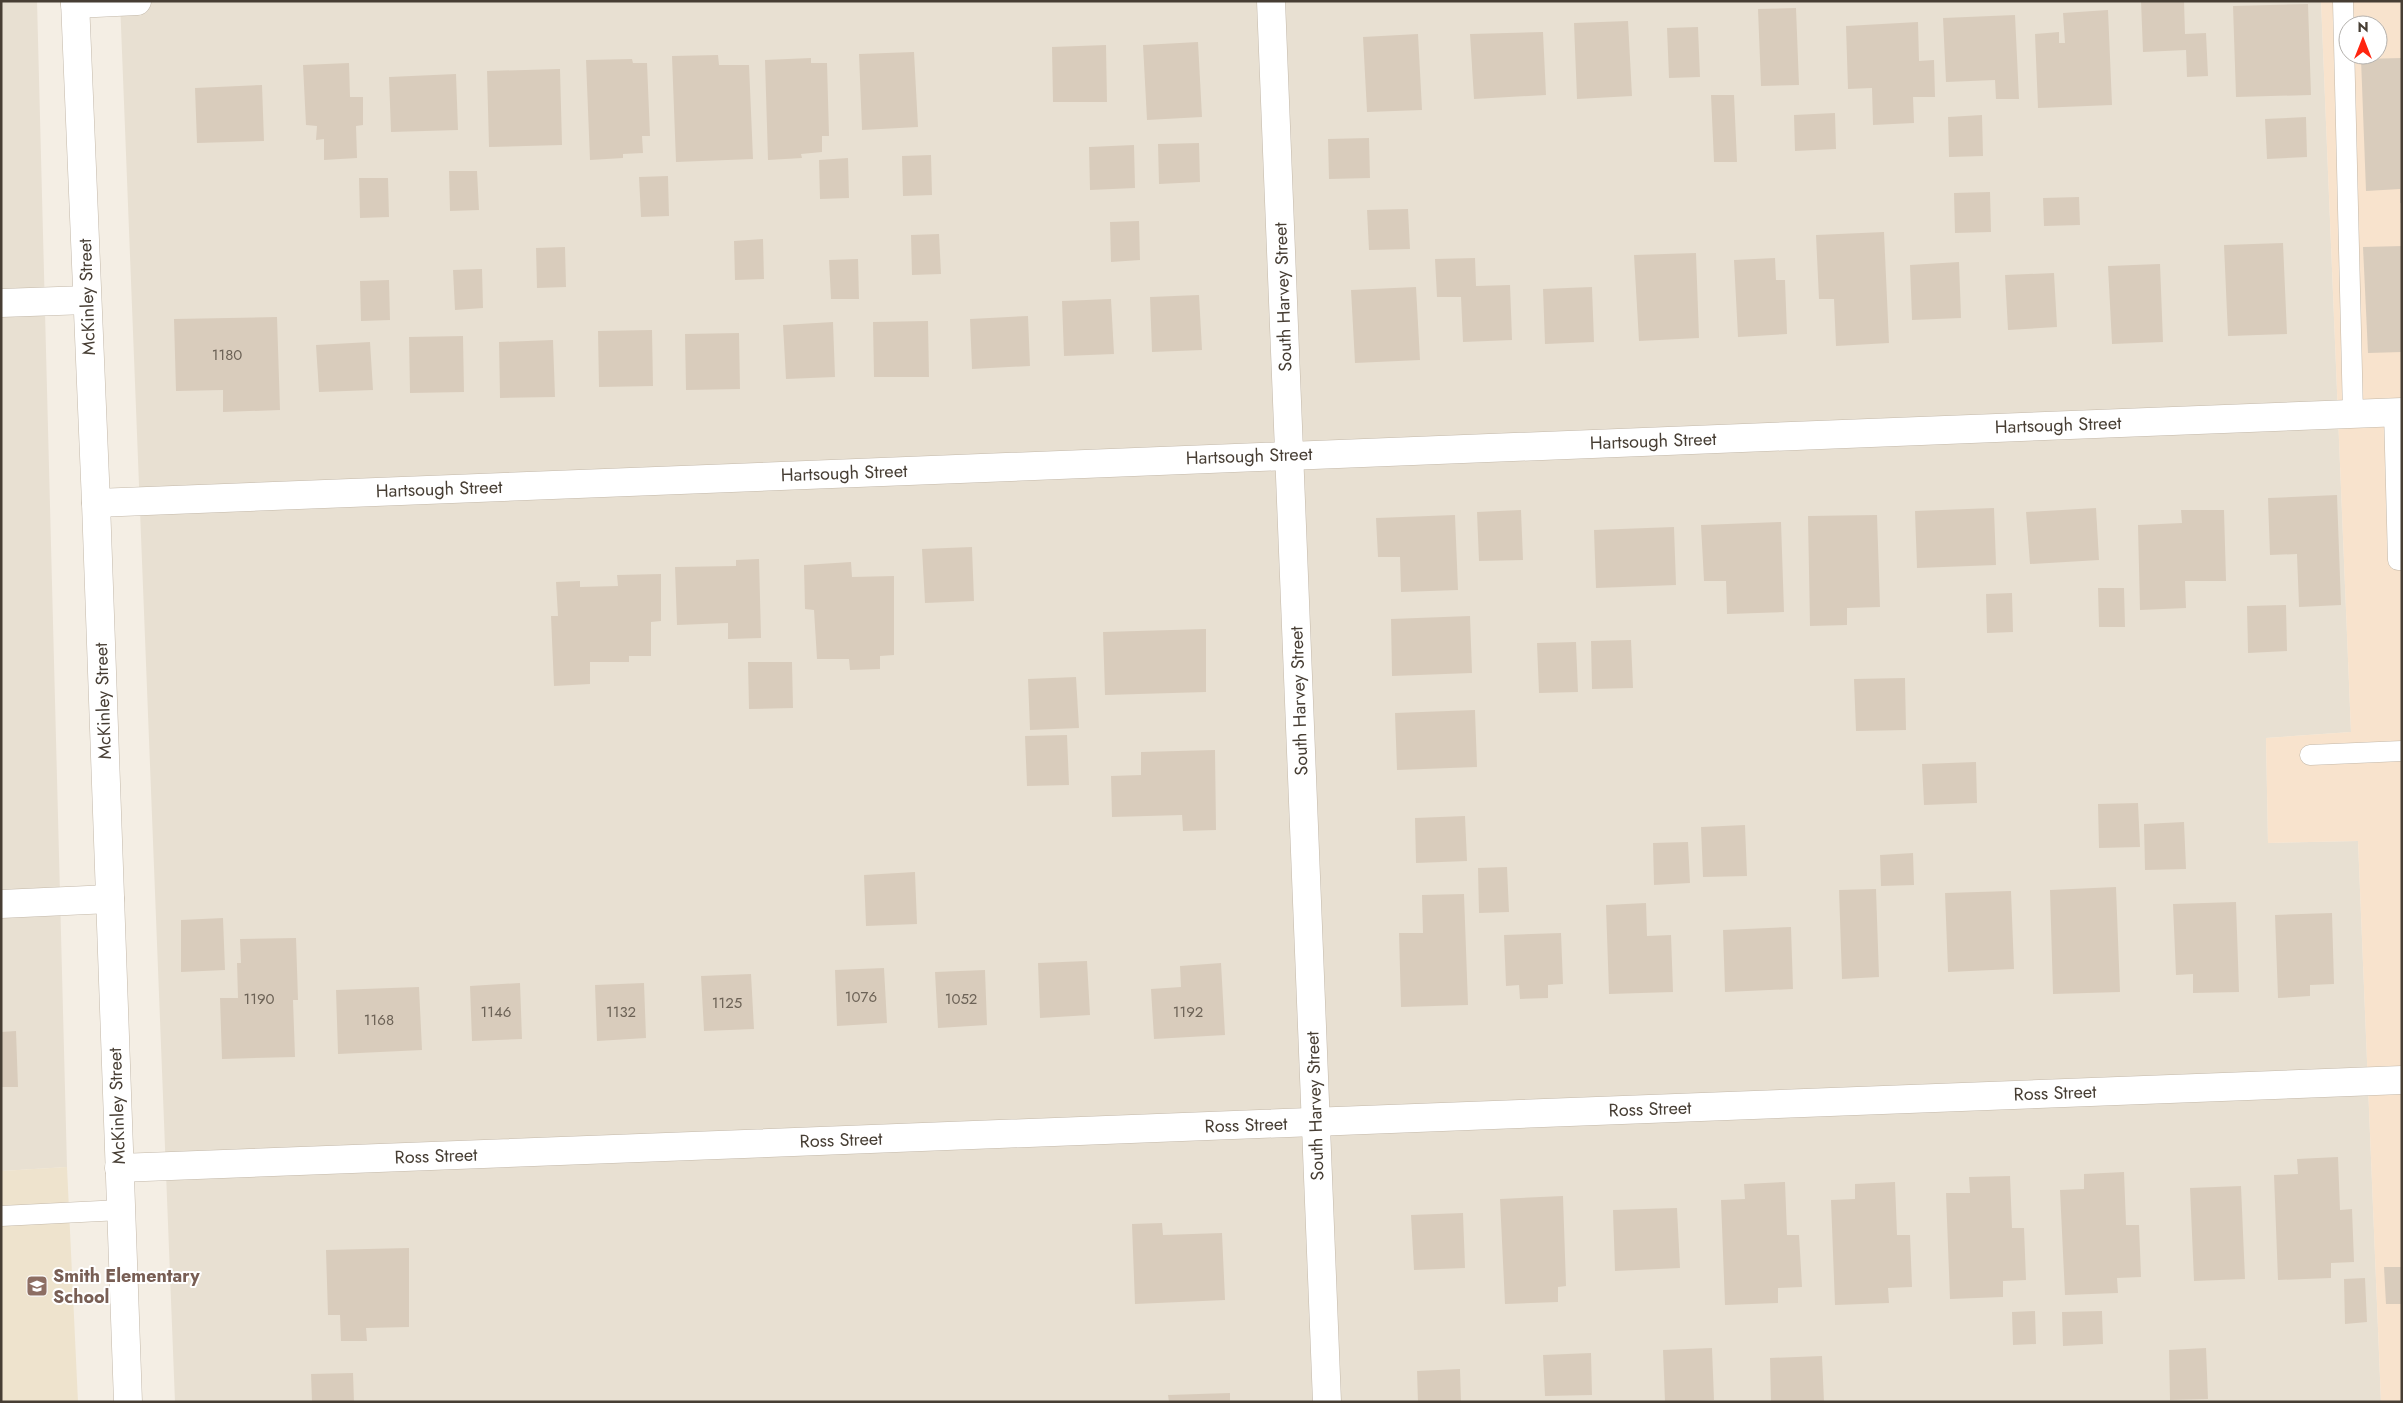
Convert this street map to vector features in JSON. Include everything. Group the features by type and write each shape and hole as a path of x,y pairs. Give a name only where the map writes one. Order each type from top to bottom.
{"street":[{"path":"75,2 137,1"},
{"name":"South Harvey Street","path":"1271,1 1327,1402"},
{"name":"McKinley Street","path":"75,2 96,503 128,1402"},
{"path":"1,303 87,300"},
{"name":"Hartsough Street","path":"96,503 2398,412"},
{"path":"1,904 110,899"},
{"name":"Ross Street","path":"120,1168 2402,1080"}],"lane":[{"path":"2343,1 2353,414"},
{"path":"2398,412 2400,560"},
{"path":"2310,755 2402,750"},
{"path":"1,1216 122,1210"}],"shaded area":[{"path":"1,1 37,1 67,1167 1,1171"},
{"path":"120,1 2321,1 2351,732 2266,738 2268,843 2358,841 2381,1402 175,1402"},
{"path":"2321,1 2402,1 2402,1402 2381,1402 2358,841 2268,843 2266,738 2351,732"},
{"name":"Smith Elementary School","path":"67,1167 78,1402 1,1402 1,1171"}],"building":[{"path":"2141,1 2184,1 2185,34 2206,33 2208,76 2187,77 2186,50 2143,52"},
{"path":"2308,4 2311,95 2236,97 2233,6"},
{"path":"1796,8 1799,85 1761,86 1758,9"},
{"path":"2108,10 2112,105 2038,108 2035,34 2059,32 2059,43 2065,43 2063,13"},
{"path":"2015,15 2019,99 1996,99 1995,80 1946,82 1943,18"},
{"path":"1628,21 1632,96 1577,99 1574,23"},
{"path":"1918,22 1919,61 1934,60 1935,97 1913,97 1914,123 1873,125 1872,88 1848,89 1846,26"},
{"path":"1698,27 1700,77 1669,78 1667,28"},
{"path":"1543,32 1546,95 1474,99 1470,34"},
{"path":"1418,34 1422,110 1367,112 1363,37"},
{"path":"1198,42 1202,117 1147,120 1143,45"},
{"path":"1106,45 1107,102 1053,102 1052,47"},
{"path":"914,52 918,127 862,130 859,54"},
{"path":"718,55 719,65 749,65 753,159 676,162 672,56"},
{"path":"811,58 811,63 827,63 829,136 822,136 822,152 801,154 802,158 768,160 765,60"},
{"path":"2388,58 2402,58 2402,203 2400,203 2400,189 2366,191 2361,65 2388,65"},
{"path":"632,59 633,63 647,63 650,136 642,136 643,153 623,154 623,158 590,160 586,60"},
{"path":"349,63 350,97 363,97 363,125 356,126 357,158 324,160 324,139 316,140 317,126 306,125 303,65"},
{"path":"560,69 562,145 489,147 487,71"},
{"path":"456,74 458,130 391,132 389,77"},
{"path":"262,85 264,141 197,143 195,88"},
{"path":"1711,95 1734,95 1737,162 1714,162"},
{"path":"1835,113 1836,149 1795,151 1794,115"},
{"path":"1982,115 1983,156 1949,157 1948,117"},
{"path":"2306,117 2307,157 2267,159 2265,119"},
{"path":"1369,138 1370,178 1329,179 1328,139"},
{"path":"1199,143 1200,182 1159,184 1158,144"},
{"path":"1134,145 1135,188 1090,190 1089,147"},
{"path":"931,155 932,195 903,196 902,156"},
{"path":"848,158 849,198 820,199 819,160"},
{"path":"449,171 477,171 479,210 450,211"},
{"path":"668,176 669,216 641,217 639,177"},
{"path":"359,178 388,178 389,217 360,218"},
{"path":"1990,192 1991,232 1955,233 1954,193"},
{"path":"2079,197 2080,225 2044,226 2043,198"},
{"path":"1408,209 1410,249 1369,250 1367,210"},
{"path":"1139,221 1140,260 1111,262 1110,222"},
{"path":"1884,232 1889,343 1836,346 1834,299 1819,299 1816,235"},
{"path":"939,234 941,274 912,275 911,235"},
{"path":"763,239 764,279 735,280 734,241"},
{"path":"2283,243 2287,334 2228,336 2224,245"},
{"path":"2402,246 2402,352 2368,353 2363,247"},
{"path":"565,247 566,287 537,288 536,248"},
{"path":"1696,253 1699,338 1639,341 1634,255"},
{"path":"1475,258 1476,286 1510,285 1512,340 1463,342 1461,297 1437,297 1435,259"},
{"path":"1775,258 1776,280 1785,280 1787,334 1738,337 1734,260"},
{"path":"858,259 859,299 831,299 829,260"},
{"path":"1959,262 1961,318 1912,320 1910,265"},
{"path":"2160,264 2163,342 2112,344 2108,266"},
{"path":"482,269 483,308 455,310 453,270"},
{"path":"2054,273 2057,327 2008,330 2005,275"},
{"path":"389,280 390,320 361,321 360,281"},
{"path":"1416,287 1420,360 1355,363 1351,290"},
{"path":"1592,287 1594,342 1545,344 1543,289"},
{"path":"1199,295 1202,350 1152,352 1150,297"},
{"path":"1111,299 1114,354 1064,356 1062,301"},
{"path":"1028,316 1030,366 972,369 970,319"},
{"path":"277,317 280,410 223,412 223,390 176,391 174,319"},
{"path":"928,321 929,377 874,377 873,322"},
{"path":"833,322 835,377 786,379 783,325"},
{"path":"652,330 653,386 599,387 598,331"},
{"path":"739,333 740,389 686,390 685,334"},
{"path":"463,336 464,392 410,393 409,337"},
{"path":"553,340 555,397 500,398 499,342"},
{"path":"370,342 373,390 319,392 316,345"},
{"path":"2337,495 2341,605 2299,607 2297,554 2270,555 2268,498"},
{"path":"1994,508 1996,565 1917,568 1915,511"},
{"path":"2096,508 2099,560 2030,564 2026,512"},
{"path":"1521,510 1523,560 1479,561 1477,512"},
{"path":"2181,510 2224,510 2226,581 2185,581 2186,608 2140,610 2138,525 2182,523"},
{"path":"1455,515 1458,590 1401,592 1400,557 1378,557 1376,518"},
{"path":"1877,515 1880,607 1847,608 1847,625 1810,626 1808,516"},
{"path":"1781,522 1784,612 1727,614 1726,581 1704,581 1701,525"},
{"path":"1674,527 1676,585 1596,588 1594,530"},
{"path":"972,547 974,601 925,603 922,549"},
{"path":"759,559 761,638 728,639 728,623 677,625 675,567 736,566 736,560"},
{"path":"851,562 852,577 894,576 894,655 880,656 880,669 850,670 849,659 817,659 814,610 805,609 804,565"},
{"path":"661,574 661,621 651,622 651,656 629,656 629,662 590,662 590,684 554,686 551,616 558,616 556,582 580,581 580,587 618,586 617,575"},
{"path":"2098,588 2124,588 2125,627 2099,627"},
{"path":"2012,593 2013,632 1987,633 1986,594"},
{"path":"2286,605 2287,651 2248,653 2247,606"},
{"path":"1470,616 1472,673 1392,676 1391,619"},
{"path":"1206,629 1206,692 1105,695 1103,632"},
{"path":"1631,640 1633,688 1592,689 1591,641"},
{"path":"1576,642 1578,692 1539,693 1537,643"},
{"path":"748,662 792,662 793,708 749,709"},
{"path":"1076,677 1079,728 1030,730 1028,679"},
{"path":"1905,678 1906,730 1856,731 1854,679"},
{"path":"1475,710 1477,767 1397,770 1395,713"},
{"path":"1067,735 1069,785 1027,786 1025,736"},
{"path":"1215,750 1216,830 1183,831 1182,815 1112,817 1111,776 1141,775 1141,752"},
{"path":"1976,762 1977,803 1924,805 1922,764"},
{"path":"2138,803 2140,847 2099,848 2098,804"},
{"path":"1465,816 1467,861 1416,863 1415,818"},
{"path":"2184,822 2186,869 2145,870 2144,824"},
{"path":"1745,825 1747,876 1703,877 1701,827"},
{"path":"1688,842 1690,883 1654,885 1653,843"},
{"path":"1913,853 1914,885 1881,886 1880,855"},
{"path":"1507,867 1509,912 1479,913 1478,868"},
{"path":"915,872 917,924 866,926 864,875"},
{"path":"2116,887 2120,992 2053,994 2050,890"},
{"path":"1876,889 1879,977 1842,979 1839,890"},
{"path":"2011,891 2014,969 1948,972 1945,893"},
{"path":"1464,894 1468,1005 1401,1007 1399,933 1423,933 1422,895"},
{"path":"2236,902 2239,992 2193,993 2193,974 2176,975 2173,904"},
{"path":"1646,903 1647,936 1671,935 1673,992 1609,994 1606,905"},
{"path":"2332,913 2334,984 2310,985 2310,996 2278,998 2275,915"},
{"path":"223,918 225,970 181,972 181,920"},
{"path":"1791,927 1793,989 1725,992 1723,930"},
{"path":"1561,933 1563,984 1548,985 1548,998 1520,999 1519,985 1506,986 1504,935"},
{"path":"296,938 298,1000 293,1000 295,1057 222,1059 220,998 238,998 237,963 241,963 240,939"},
{"path":"1087,961 1090,1015 1040,1018 1038,963"},
{"path":"1221,963 1225,1035 1154,1039 1151,989 1181,987 1180,966"},
{"path":"884,968 887,1023 837,1026 835,970"},
{"path":"985,970 987,1025 938,1028 935,972"},
{"path":"751,974 754,1029 704,1031 701,976"},
{"path":"520,983 522,1039 472,1041 470,986"},
{"path":"644,983 646,1038 597,1041 595,985"},
{"path":"419,987 422,1050 338,1054 336,990"},
{"path":"16,1031 18,1087 1,1087 1,1032"},
{"path":"2338,1157 2340,1210 2352,1209 2354,1262 2331,1263 2331,1278 2278,1280 2274,1175 2298,1174 2297,1159"},
{"path":"2124,1172 2126,1225 2139,1225 2141,1277 2117,1278 2118,1293 2065,1295 2060,1190 2084,1189 2084,1174"},
{"path":"2010,1176 2012,1228 2024,1228 2026,1280 2003,1281 2003,1297 1950,1299 1946,1193 1970,1193 1969,1177"},
{"path":"1785,1182 1787,1235 1799,1235 1802,1287 1778,1288 1778,1303 1725,1305 1721,1200 1745,1199 1744,1184"},
{"path":"1895,1182 1897,1235 1910,1235 1912,1287 1888,1288 1889,1303 1835,1305 1831,1200 1855,1199 1855,1184"},
{"path":"2241,1186 2245,1279 2194,1281 2190,1188"},
{"path":"1563,1196 1566,1286 1558,1287 1558,1302 1505,1304 1500,1199"},
{"path":"1677,1208 1680,1268 1615,1271 1613,1210"},
{"path":"1463,1213 1465,1268 1414,1270 1411,1215"},
{"path":"1162,1223 1163,1235 1222,1233 1225,1300 1135,1304 1132,1224"},
{"path":"409,1248 409,1327 366,1328 367,1341 341,1341 340,1315 328,1315 326,1250"},
{"path":"2384,1267 2402,1267 2402,1304 2386,1304"},
{"path":"2365,1278 2367,1322 2345,1324 2344,1279"},
{"path":"2035,1311 2036,1344 2013,1345 2012,1312"},
{"path":"2102,1311 2103,1344 2063,1346 2062,1312"},
{"path":"1712,1348 1714,1400 1665,1402 1663,1350"},
{"path":"2206,1348 2208,1399 2170,1400 2169,1350"},
{"path":"1591,1353 1592,1395 1545,1396 1543,1355"},
{"path":"1822,1356 1824,1402 1771,1402 1770,1358"},
{"path":"1460,1369 1461,1402 1418,1402 1417,1371"},
{"path":"353,1373 354,1402 312,1402 311,1374"},
{"path":"1230,1393 1230,1402 1169,1402 1168,1395"}],"place":[{"name":"Smith Elementary School","path":"37,1286"}]}
